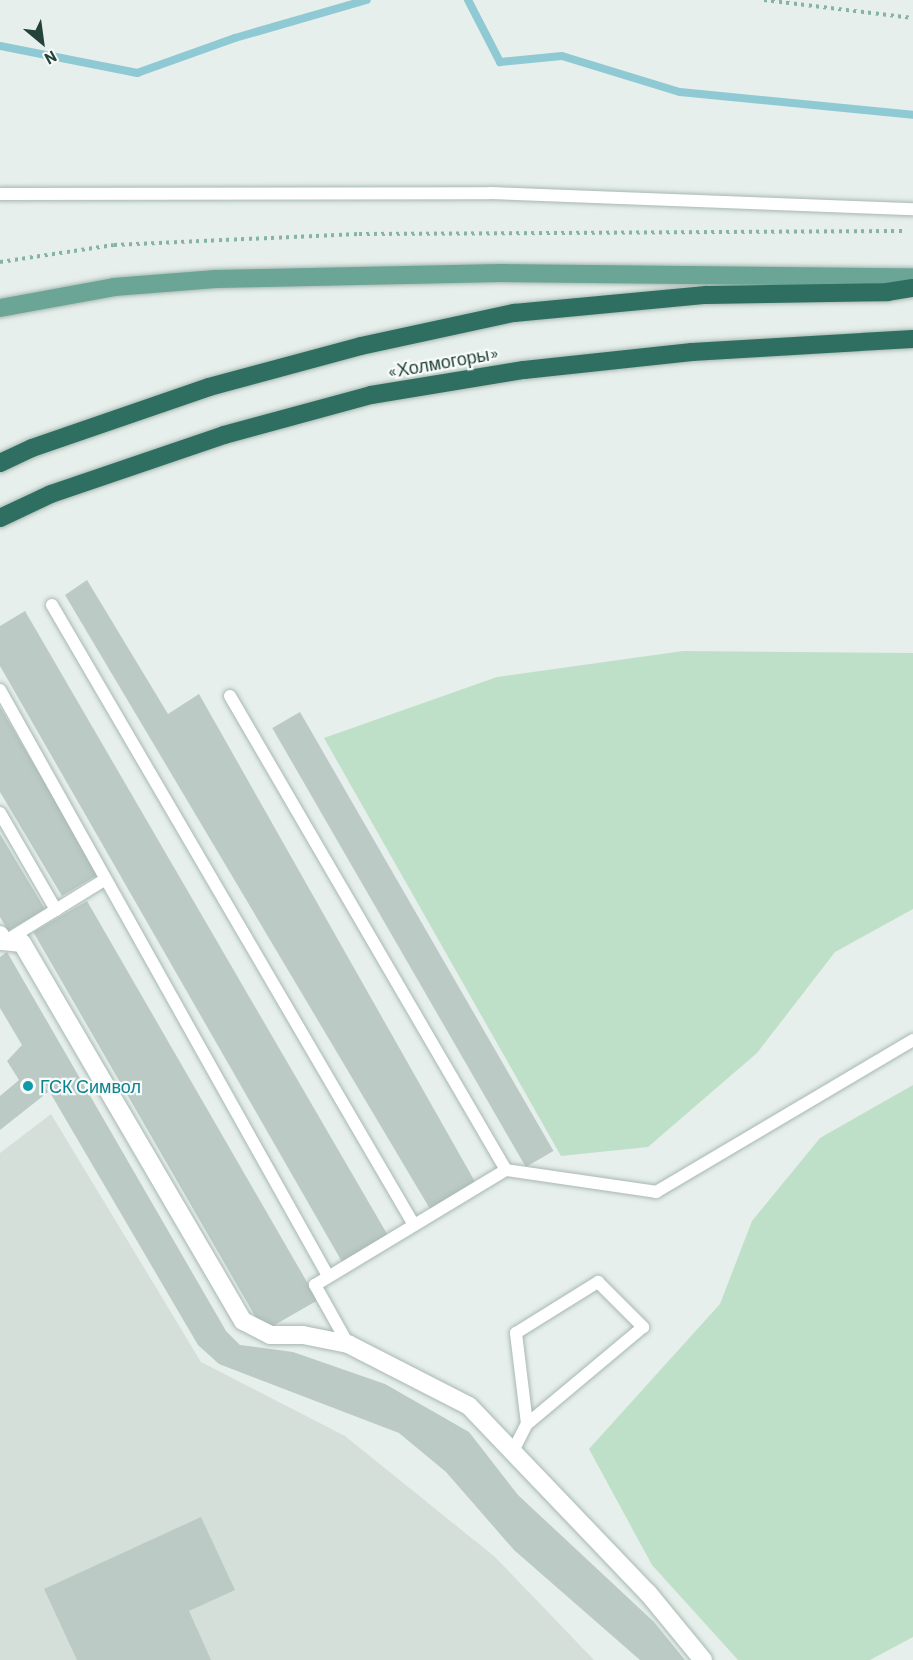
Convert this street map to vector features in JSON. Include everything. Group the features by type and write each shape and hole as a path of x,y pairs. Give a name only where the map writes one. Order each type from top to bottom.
{"highway":[{"name":"«Холмогоры»","path":"0,463 32,448 209,387 361,346 514,313 706,295 886,292 913,288"},
{"name":"«Холмогоры»","path":"0,518 51,494 224,435 371,395 524,370 647,357 913,339"}],"main road":[{"path":"0,308 114,287 216,279 504,273 913,277"}],"street":[{"path":"3,938 22,943 243,1322 270,1335 303,1335 348,1344 469,1406 648,1593 704,1660"}],"lane":[{"path":"0,194 490,194 913,209"},
{"path":"52,605 414,1225"},
{"path":"0,690 328,1276"},
{"path":"230,696 506,1170"},
{"path":"0,813 56,910"},
{"path":"3,938 56,910 105,880"},
{"path":"348,1344 315,1285 506,1170 656,1192 913,1040"},
{"path":"512,1453 527,1424 643,1327 598,1282 516,1333 527,1424"}],"path":[{"path":"764,0 913,18"},
{"path":"0,262 114,245 359,234 913,231"}],"shaded area":[{"path":"51,1114 201,1362 345,1436 495,1557 594,1660 0,1660 0,1153"}],"green space":[{"path":"683,651 913,653 913,909 835,952 757,1053 648,1147 561,1156 324,738 497,677"},
{"path":"913,1085 913,1637 870,1660 738,1660 652,1565 589,1449 720,1304 752,1221 820,1138"}],"building":[{"path":"87,580 168,714 199,694 478,1187 433,1214 65,595"},
{"path":"25,611 390,1239 345,1267 0,666 0,626"},
{"path":"0,707 99,874 62,896 0,792"},
{"path":"300,712 554,1151 526,1167 272,728"},
{"path":"0,834 45,909 8,931 0,917"},
{"path":"87,901 318,1300 264,1331 33,932"},
{"path":"7,952 226,1331 240,1345 293,1352 385,1384 469,1432 518,1495 654,1622 685,1660 640,1660 514,1550 446,1472 399,1433 219,1364 198,1345 45,1084 48,1092 0,1130 0,1096 19,1080 7,1061 22,1045 0,1008 0,957"},
{"path":"201,1517 235,1590 189,1611 211,1660 77,1660 44,1589"}],"waterway":[{"path":"0,46 137,73 235,38 367,0"},
{"path":"468,0 500,62 562,56 680,92 913,115"}],"place":[{"name":"ГСК Символ","path":"28,1086"}]}
